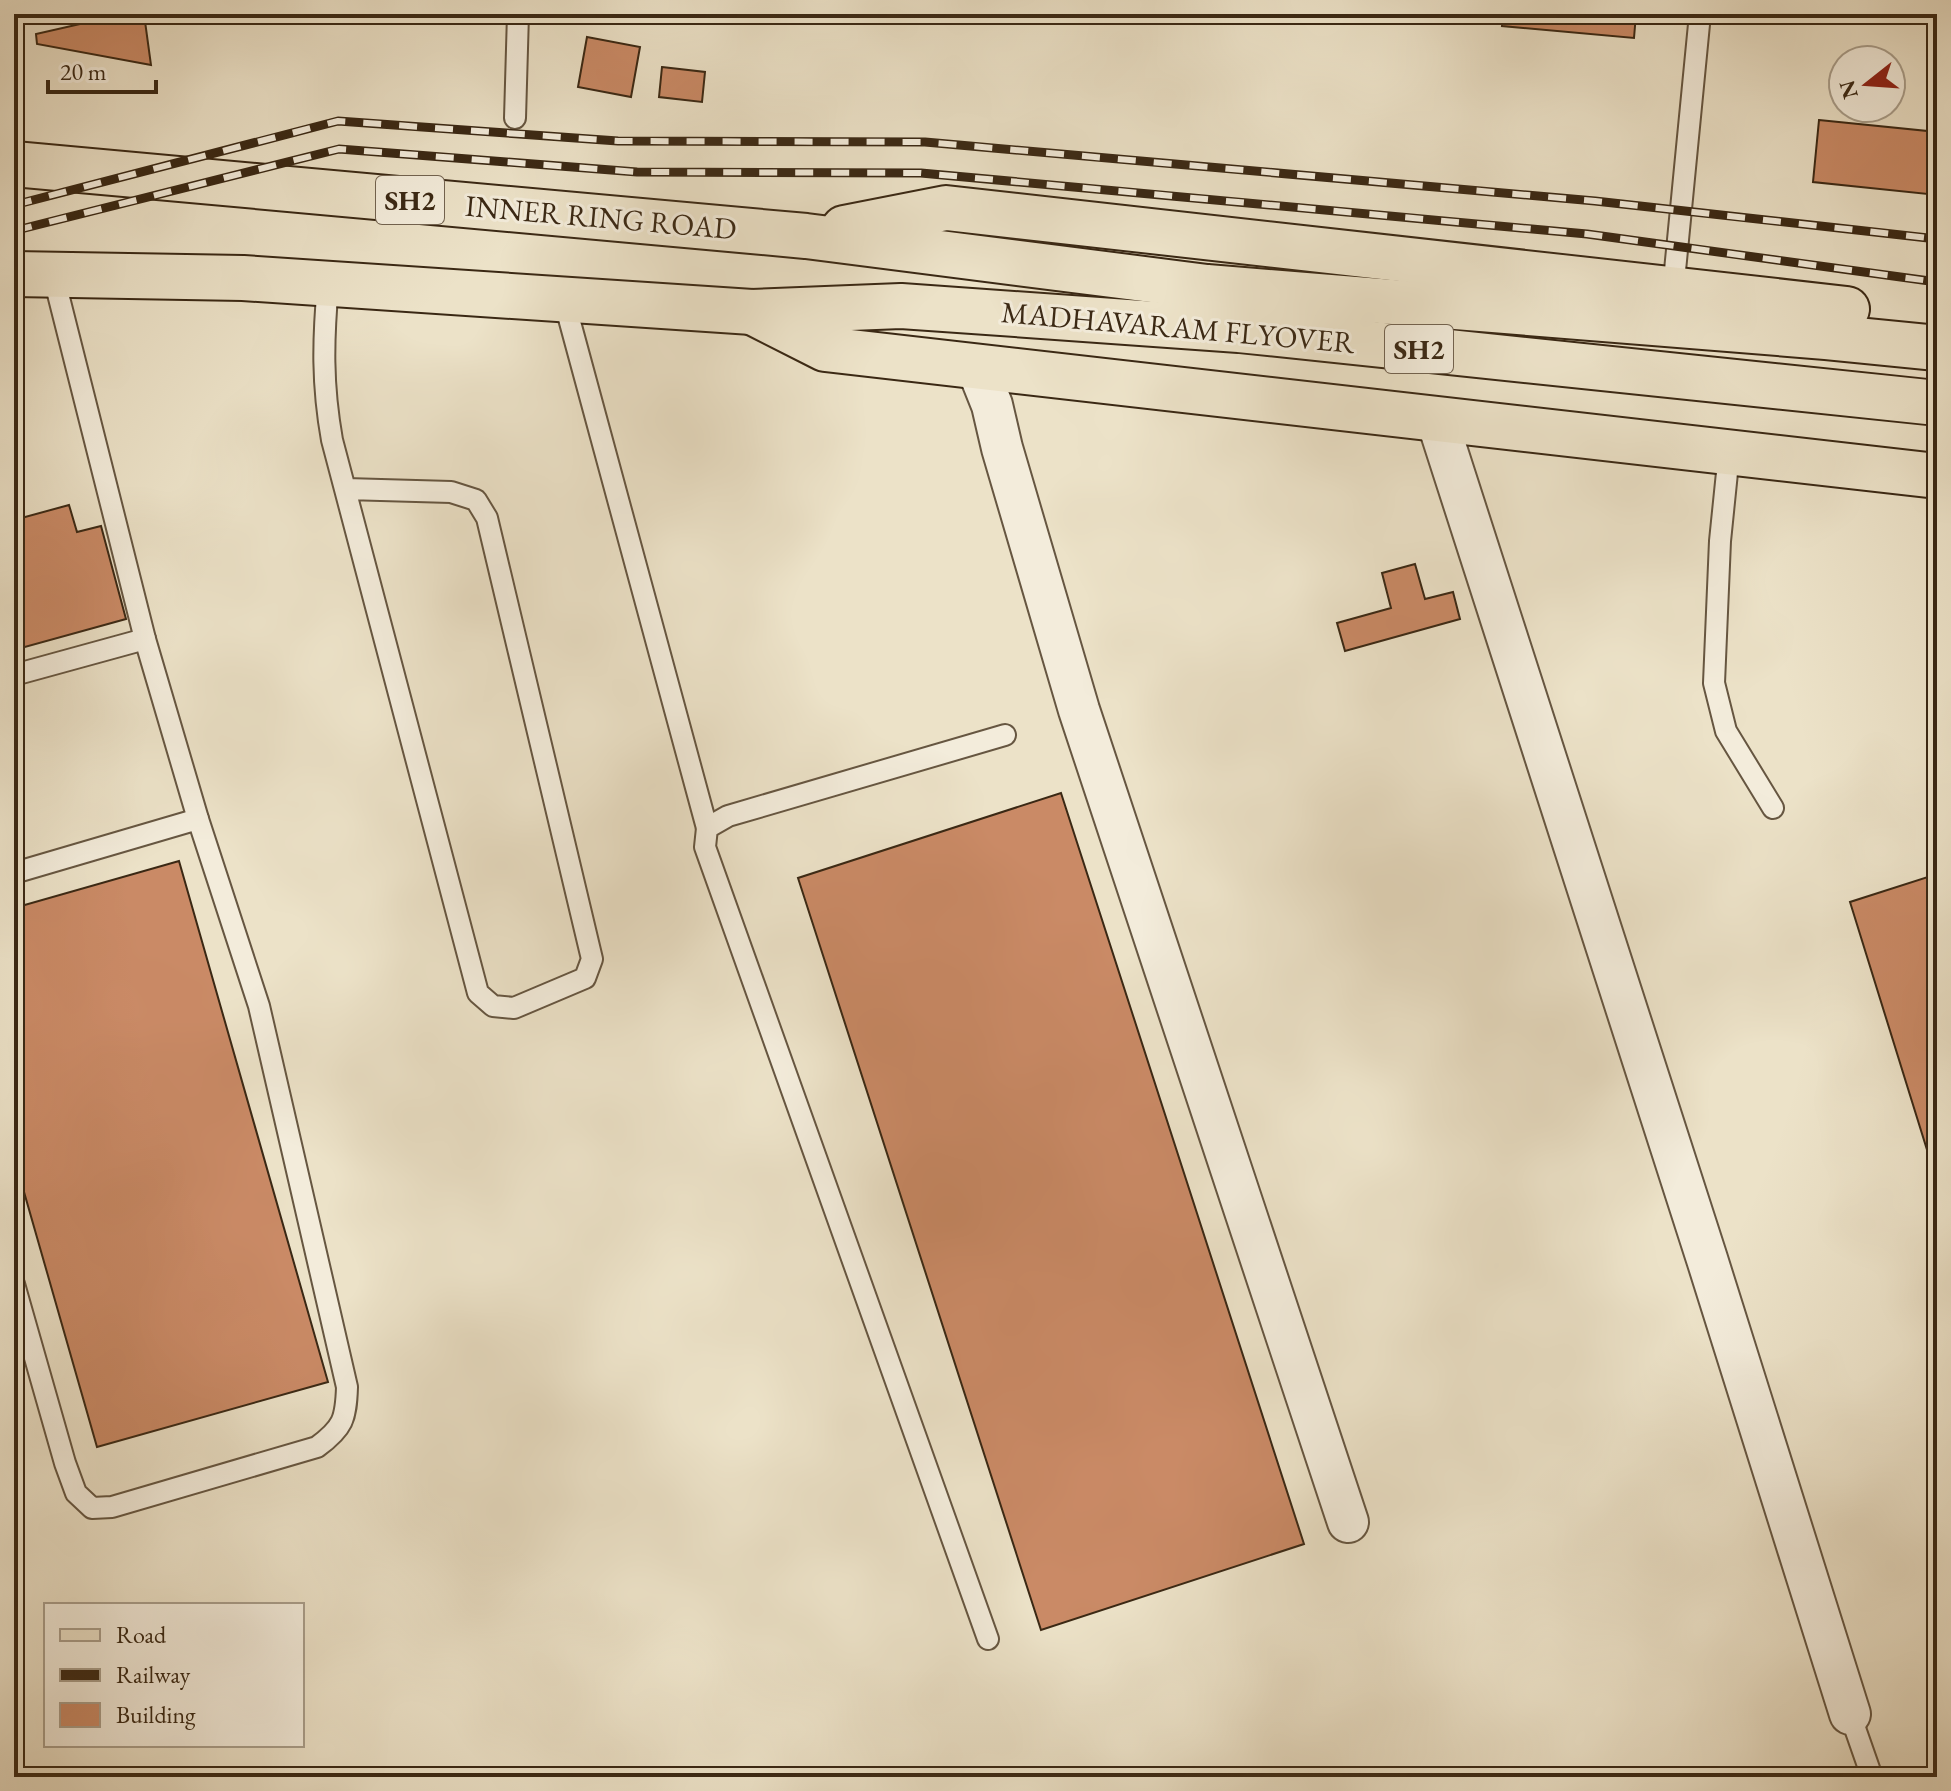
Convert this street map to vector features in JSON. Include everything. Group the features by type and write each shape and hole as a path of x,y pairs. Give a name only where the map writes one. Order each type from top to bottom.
{"main road":[{"name":"INNER RING ROAD","path":"14,164 806,236"},
{"path":"806,236 946,208 1937,318"},
{"name":"MADHAVARAM FLYOVER","path":"806,236 1207,287 1937,348"},
{"name":"SH2","path":"33,274 243,278 752,312"},
{"name":"MADHAVARAM FLYOVER","path":"752,312 901,306 1239,330 1937,403"},
{"path":"752,312 825,349 1937,476"}],"street":[{"path":"976,365 992,405 1079,710 1348,1522"},
{"path":"1437,420 1850,1714"}],"lane":[{"path":"515,118 518,14"},
{"path":"1673,291 1700,14"},
{"path":"14,1284 65,1463 76,1493 92,1508 112,1507 317,1447 336,1433 346,1414 347,1387 259,1006 198,819 33,274"},
{"path":"328,284 323,348 324,383 332,440 478,993 493,1006 514,1008 585,978 592,959 487,518 476,500 451,492 346,489"},
{"path":"564,300 707,828 705,847 988,1639"},
{"path":"1729,453 1720,541 1714,683 1726,731 1773,808"},
{"path":"14,675 145,639"},
{"path":"707,828 728,816 1005,735"},
{"path":"14,873 198,819"},
{"path":"1850,1714 1872,1777"}],"building":[{"path":"124,14 144,14 151,65 37,44 36,34"},
{"path":"600,14 661,14 660,22"},
{"path":"1503,14 1636,14 1634,38 1502,26"},
{"path":"587,37 640,47 631,97 578,87"},
{"path":"662,67 705,72 702,102 659,97"},
{"path":"1819,120 1827,121 1827,124 1937,132 1937,195 1813,182"},
{"path":"69,505 77,532 101,526 126,619 14,650 14,520"},
{"path":"1415,564 1425,599 1453,592 1460,619 1345,651 1337,623 1391,608 1382,573"},
{"path":"1061,793 1304,1544 1041,1630 798,878"},
{"path":"179,861 328,1382 97,1447 14,1157 14,908"},
{"path":"1937,874 1937,1182 1850,902"}],"railway":[{"path":"14,205 338,121 618,141 925,142 1595,201 1937,239"},
{"path":"14,229 339,149 637,172 921,173 1587,234 1937,282"}]}
